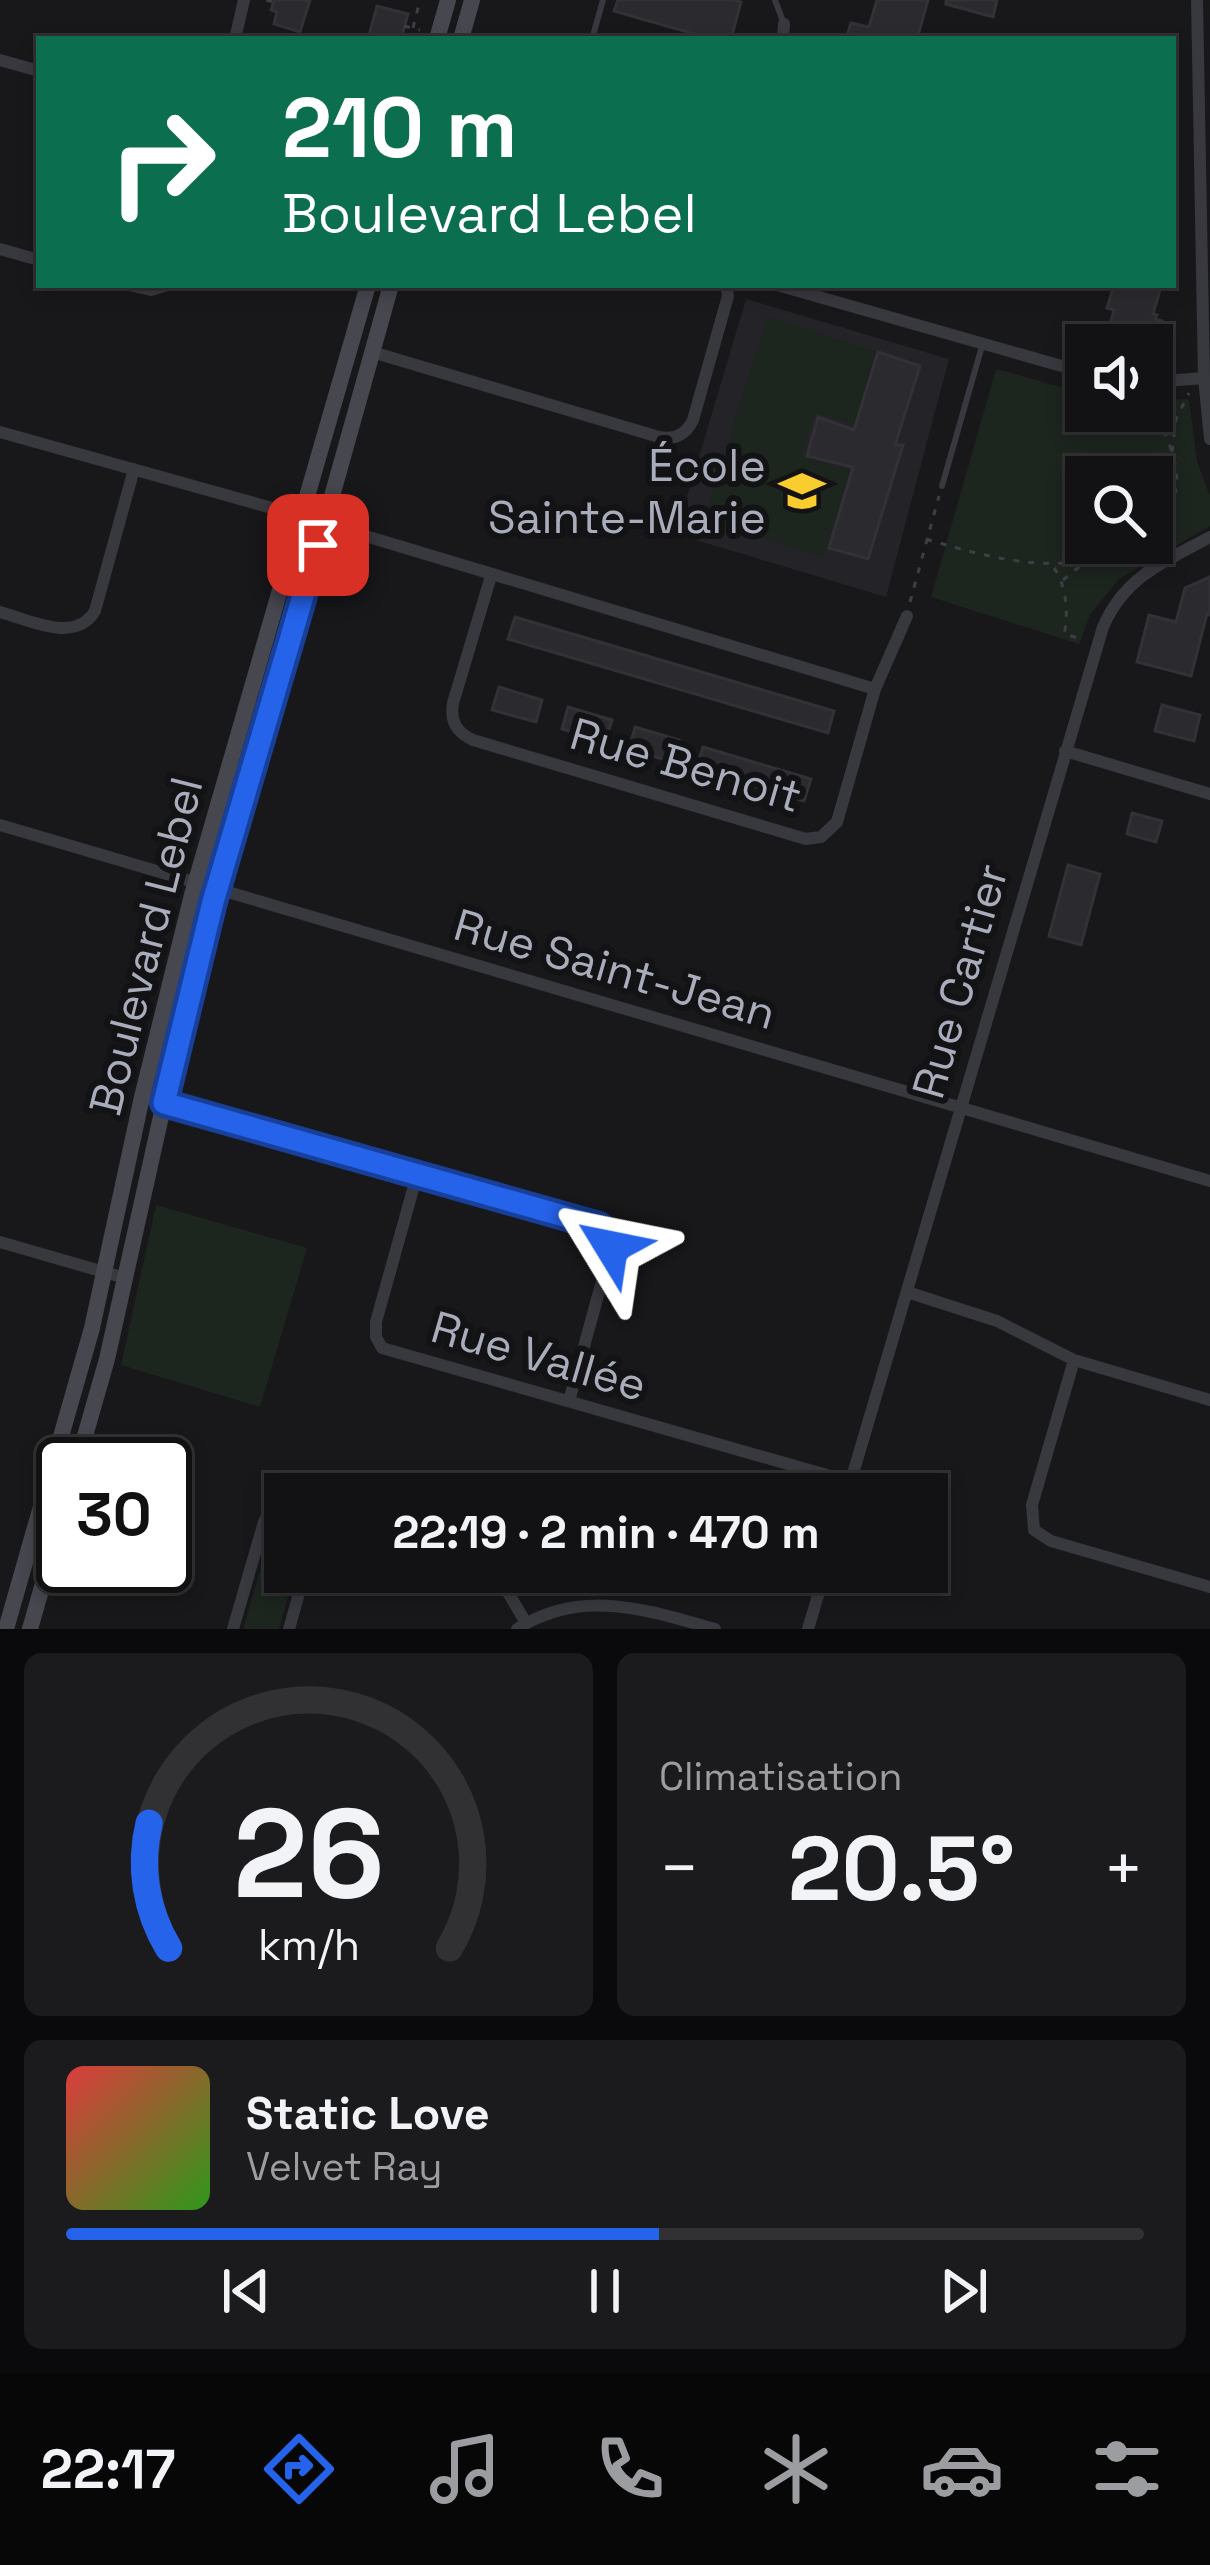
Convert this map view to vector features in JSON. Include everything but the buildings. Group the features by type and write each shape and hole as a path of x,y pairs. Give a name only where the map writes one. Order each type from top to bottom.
{"street":[{"path":"236,36 244,0"},
{"path":"432,36 448,0"},
{"path":"462,36 472,0"},
{"path":"1197,0 1204,378 1210,439"},
{"path":"0,60 36,70"},
{"path":"0,249 36,259"},
{"name":"Boulevard Lebel","path":"6,1629 7,1601 86,1352 195,883 367,288"},
{"name":"Boulevard Lebel","path":"85,1437 217,890 390,288"},
{"path":"372,352 672,438 687,430 693,420 727,288"},
{"path":"787,288 1065,367"},
{"path":"1173,380 1204,378"},
{"path":"0,432 875,689"},
{"path":"0,612 60,628 88,622 134,470"},
{"name":"Rue Cartier","path":"853,1473 1092,658 1121,593 1151,568 1210,537"},
{"name":"Rue Benoit","path":"491,576 452,709 459,732 812,839 834,827 875,689 907,616"},
{"path":"1065,751 1210,794"},
{"name":"Rue Saint-Jean","path":"0,825 1210,1181"},
{"path":"142,1097 595,1224 608,1232 610,1252 569,1401"},
{"name":"Rue Vallée","path":"417,1175 376,1322 379,1345 801,1473"},
{"path":"0,1242 125,1278"},
{"path":"907,1292 998,1321 1074,1360 1210,1400"},
{"path":"1074,1360 1032,1505 1034,1530 1051,1541 1210,1587"},
{"path":"233,1629 264,1522"},
{"path":"29,1629 40,1593"},
{"path":"289,1629 298,1593"},
{"path":"506,1593 522,1626 563,1608 605,1604 715,1629"},
{"path":"808,1629 819,1593"},
{"path":"7,1601 35,1610"}],"lane":[{"path":"593,36 603,0"},
{"path":"775,0 783,32"},
{"path":"942,486 983,344"}],"path":[{"path":"266,0 274,2"},
{"path":"413,28 419,4"},
{"path":"404,26 432,36"},
{"path":"1172,454 1176,419 1185,396"},
{"path":"1163,432 1172,454"},
{"path":"1173,459 1178,486 1173,495"},
{"path":"907,616 942,486"},
{"path":"926,539 997,560 1065,564"},
{"path":"1063,580 1083,564"},
{"path":"1051,565 1063,580 1064,634 1082,640"}],"shaded area":[{"name":"École Sainte-Marie","path":"746,299 949,359 886,597 676,534"},
{"path":"767,317 878,352 856,425 815,413 801,455 850,471 823,557 704,519"},
{"path":"996,369 1065,388 1065,432 1173,432 1173,400 1189,399 1197,461 1210,496 1210,526 1173,548 1173,456 1065,456 1065,564 1145,564 1119,579 1090,615 1079,644 931,597"},
{"path":"156,1205 307,1248 260,1407 121,1365"},
{"path":"264,1557 264,1593 289,1593 279,1629 243,1629"}],"place":[{"name":"École Sainte-Marie","path":"802,491"}],"route":[{"path":"318,545 213,902 164,1103 599,1226 609,1235 611,1247"}]}
